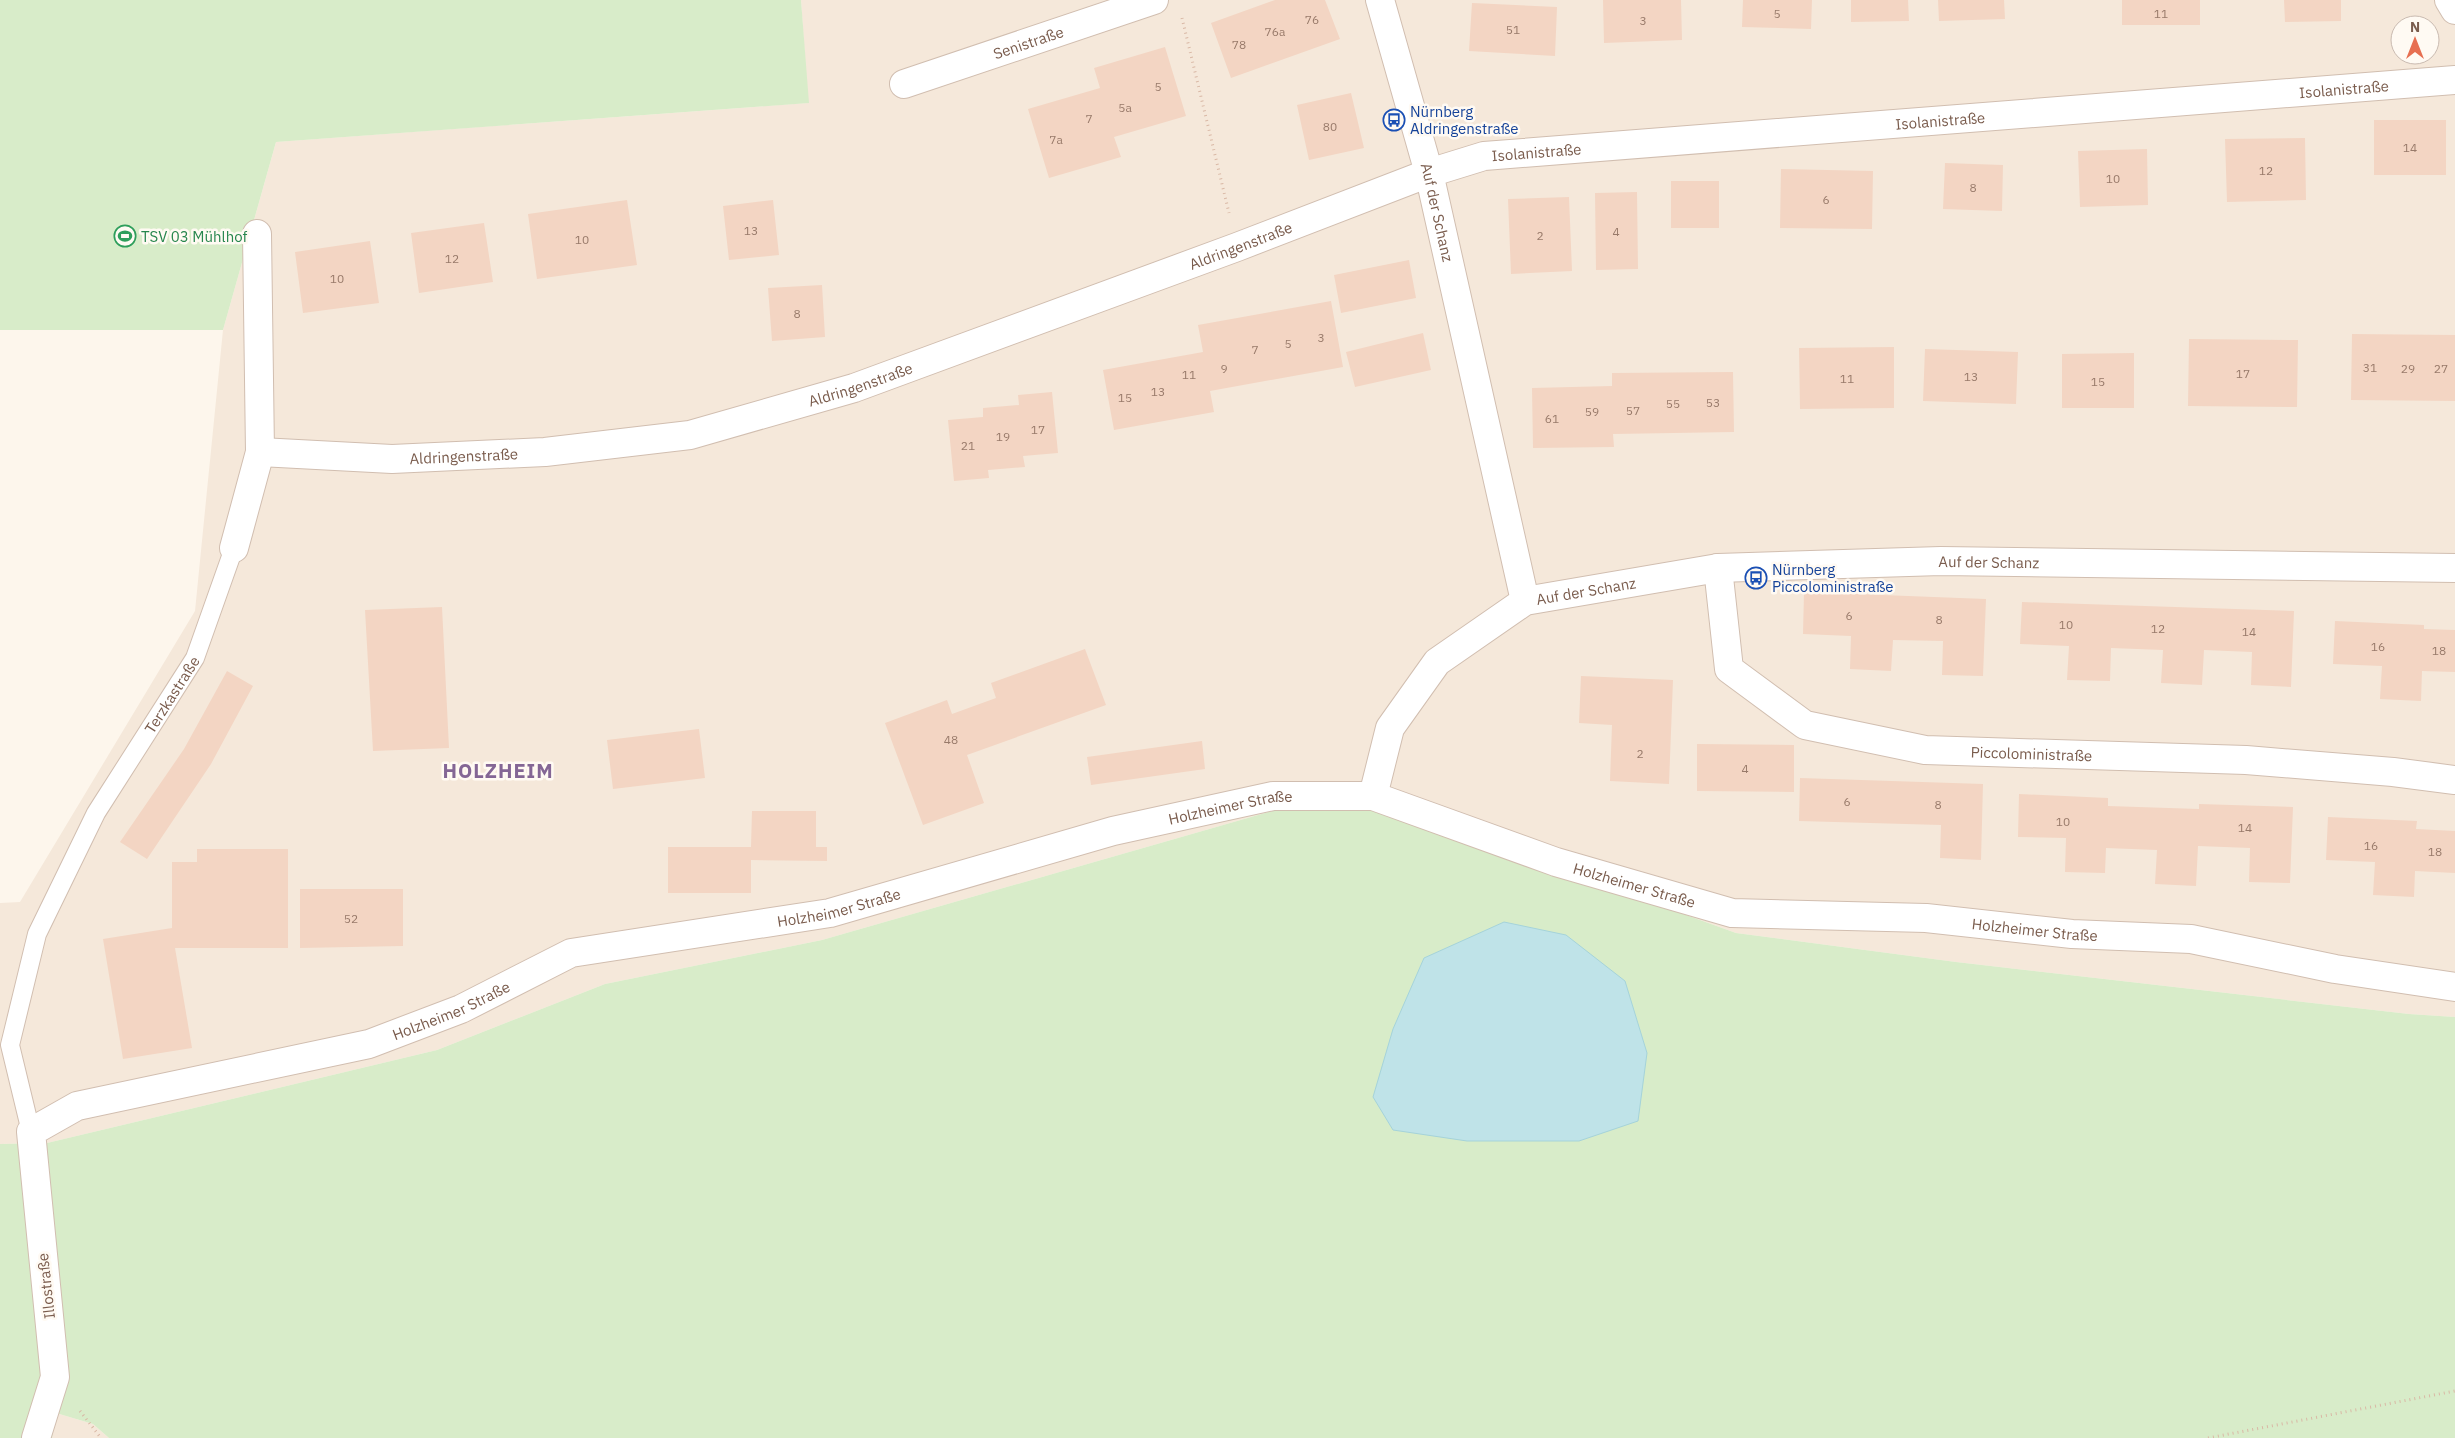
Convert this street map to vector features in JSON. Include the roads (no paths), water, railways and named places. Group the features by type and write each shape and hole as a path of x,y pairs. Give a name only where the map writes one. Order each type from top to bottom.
{"street":[{"name":"Senistraße","path":"904,84 1154,0"},
{"name":"Auf der Schanz","path":"1380,0 1429,173 1525,602"},
{"path":"2449,0 2455,10"},
{"name":"Isolanistraße","path":"1429,173 1484,156 2455,80"},
{"name":"Aldringenstraße","path":"260,452 392,459 545,452 690,435 854,388 1237,247 1429,173"},
{"name":"Terzkastraße","path":"234,548 260,452 258,234"},
{"name":"Auf der Schanz","path":"1373,796 1390,728 1437,662 1525,602 1718,568 1941,561 2455,568"},
{"name":"Piccoloministraße","path":"1718,568 1729,669 1806,725 1925,750 2246,760 2393,772 2455,780"},
{"name":"Holzheimer Straße","path":"31,1132 77,1106 369,1044 461,1009 571,953 830,913 1113,831 1273,796 1373,796 1556,862 1732,913 1926,918 2072,934 2191,939 2335,969 2455,987"},
{"name":"Illostraße","path":"31,1132 55,1377 36,1438"}],"lane":[{"name":"Terzkastraße","path":"31,1132 10,1045 37,934 96,813 195,658 234,548"}],"water":[{"path":"1504,922 1566,935 1625,981 1647,1053 1638,1121 1579,1141 1467,1141 1393,1130 1373,1097 1393,1029 1424,958"}],"place":[{"name":"Nürnberg Aldringenstraße","path":"1394,120"},
{"name":"TSV 03 Mühlhof","path":"125,236"},
{"name":"Nürnberg Piccoloministraße","path":"1756,578"}],"district":[{"name":"HOLZHEIM","path":"498,770"}]}
